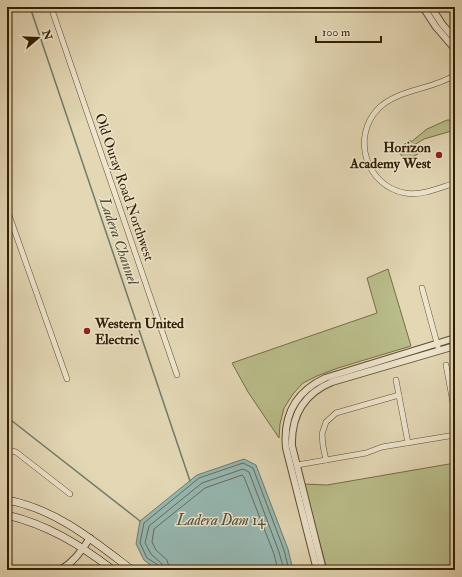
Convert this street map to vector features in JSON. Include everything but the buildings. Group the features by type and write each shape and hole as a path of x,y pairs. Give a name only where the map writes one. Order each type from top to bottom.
{"main road":[{"path":"7,500 47,512 90,538 132,570"},
{"path":"7,515 47,528 83,548 113,570"}],"street":[{"name":"Old Ouray Road Northwest","path":"51,7 176,375"},
{"path":"423,7 436,27 455,48"},
{"path":"431,7 442,24 455,39"},
{"path":"455,75 446,80 395,98 381,106 373,115 366,130 364,141 366,158 370,168 385,185 400,192 412,194 423,193 455,183"},
{"path":"7,213 12,222 67,379"},
{"path":"422,288 439,351"},
{"path":"317,570 286,448 286,429 291,410 302,394 317,381 455,338"},
{"path":"323,570 292,446 294,422 302,406 315,391 332,382 455,346"},
{"path":"446,365 455,414"},
{"path":"396,380 408,443"},
{"path":"326,460 322,434 326,422 336,413 399,395"},
{"path":"297,465 366,453 382,447 455,435"},
{"path":"7,450 16,452 70,494"},
{"path":"60,570 68,566 76,558 90,538"}],"green space":[{"path":"450,120 455,125 455,130 424,139 414,145 418,154 407,160 397,150 410,140 411,142 427,129"},
{"path":"388,269 411,346 338,368 303,383 293,394 284,408 280,424 279,438 248,392 232,363 377,313 367,278"},
{"path":"455,463 455,570 327,570 304,484 327,485"}],"water":[{"name":"Ladera Dam 14","path":"244,459 256,465 288,549 293,570 157,570 144,560 136,544 140,521 197,475"}],"waterway":[{"name":"Ladera Channel","path":"30,7 190,481"},
{"path":"7,417 140,521"}],"place":[{"name":"Horizon Academy West","path":"439,155"},
{"name":"Western United Electric","path":"87,331"}]}
